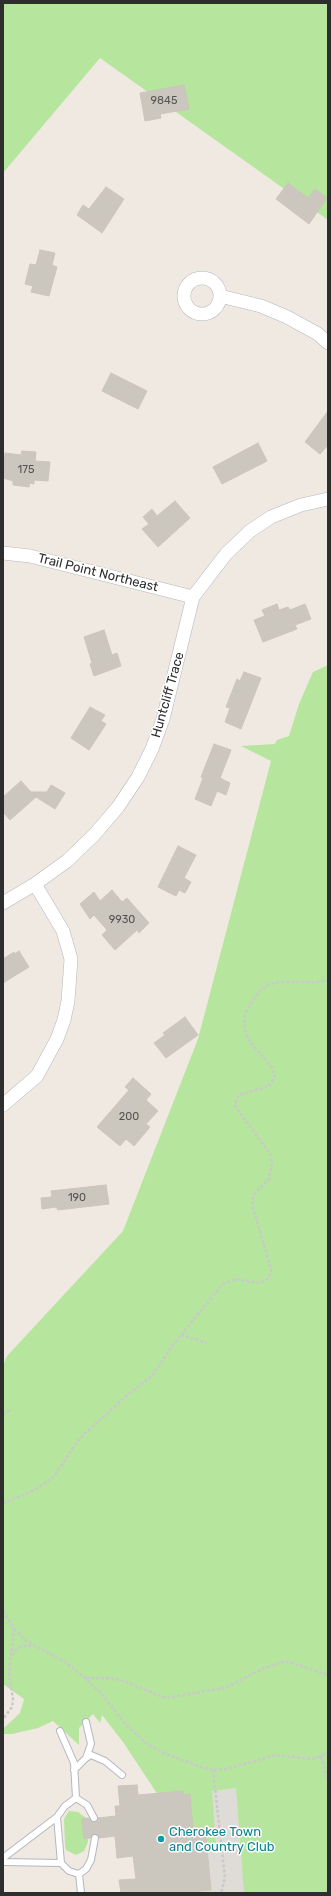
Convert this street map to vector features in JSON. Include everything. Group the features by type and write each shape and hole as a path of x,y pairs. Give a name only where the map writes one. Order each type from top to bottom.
{"street":[{"path":"220,296 261,306 287,317 318,334 328,343"},
{"name":"Huntcliff Trace","path":"3,903 35,884 67,861 94,836 118,807 138,777 152,749 163,719 193,597 226,554 250,531 271,517 301,505 328,499"},
{"name":"Trail Point Northeast","path":"3,553 30,556 193,597"},
{"path":"3,1105 37,1076 57,1038 64,1020 68,1001 71,958 63,932 35,884"}],"lane":[{"path":"86,1722 91,1744 90,1751 86,1758"},
{"path":"60,1731 70,1751 74,1770 76,1798"},
{"path":"74,1770 91,1755 96,1756 122,1775"},
{"path":"3,1858 58,1817 65,1806 76,1798"},
{"path":"76,1798 87,1805 94,1818"},
{"path":"58,1817 61,1864"},
{"path":"79,1874 86,1869 91,1860 95,1838"},
{"path":"3,1862 61,1864 69,1870 79,1874"},
{"path":"79,1874 81,1893"}],"path":[{"path":"3,1503 28,1493 44,1484 55,1475 79,1439 126,1396 153,1375 181,1335 210,1302 223,1284 236,1279 258,1283 265,1281 271,1271 266,1246 252,1201 255,1193 265,1184 271,1174 272,1164 270,1154 235,1106 239,1095 269,1086 275,1076 271,1066 250,1042 245,1030 244,1019 247,1010 260,991 267,985 278,982 314,982 328,980"},
{"path":"181,1335 207,1342"},
{"path":"3,1414 12,1409"},
{"path":"3,1611 14,1629 25,1640 68,1664 100,1692 127,1726 146,1743 162,1752 201,1768 213,1770 227,1769 276,1755 312,1758 328,1753"},
{"path":"3,1718 12,1707 13,1699 9,1674 14,1629"},
{"path":"10,1660 12,1654 18,1648 29,1645 37,1648"},
{"path":"85,1678 97,1680 109,1678 124,1681 154,1695 165,1698 225,1688 264,1668 282,1662 289,1662 328,1675"},
{"path":"321,1756 328,1780"},
{"path":"213,1770 225,1878 221,1893"},
{"path":"326,1893 328,1888"}],"green space":[{"path":"3,3 328,3 328,220 100,58 3,173"},
{"path":"328,665 328,1893 201,1893 213,1878 123,1742 102,1715 100,1723 93,1714 79,1728 79,1745 53,1721 38,1728 12,1734 3,1734 3,1729 20,1713 24,1699 3,1684 3,1366 7,1356 123,1231 198,1039 271,761 241,746 275,744 277,740 289,736 299,704 313,672"},
{"path":"69,1811 78,1812 86,1818 88,1842 84,1851 76,1855 66,1850 65,1845 64,1819"}],"shaded area":[{"path":"236,1788 244,1892 200,1893 206,1844 216,1843 212,1791"}],"building":[{"path":"184,85 189,109 160,114 161,118 145,121 140,93"},
{"path":"288,183 308,198 315,189 327,198 309,224 276,199"},
{"path":"106,187 124,199 102,233 77,215 83,205 89,209"},
{"path":"40,250 55,253 52,265 57,267 49,296 31,292 33,286 25,284 30,264 36,265"},
{"path":"111,373 147,391 138,409 102,391"},
{"path":"328,411 328,445 320,454 305,442"},
{"path":"258,443 267,461 222,484 213,467"},
{"path":"22,451 36,452 35,461 50,462 48,481 34,480 34,484 30,483 29,487 13,485 13,481 3,478 3,456 5,456 5,453 21,455"},
{"path":"175,501 190,518 158,547 142,529 149,524 143,517 152,509 157,516"},
{"path":"277,604 279,610 288,607 290,610 305,604 311,619 295,625 297,629 263,642 254,620 265,616 262,610"},
{"path":"104,630 112,655 117,653 121,666 94,676 90,664 92,663 84,637"},
{"path":"244,672 261,678 241,729 225,722 230,708 226,707 237,679 240,681"},
{"path":"90,707 105,715 101,721 106,724 89,750 71,738"},
{"path":"214,744 231,750 220,778 230,783 226,795 217,791 211,806 195,799 203,778 201,777"},
{"path":"21,781 31,792 47,792 51,785 65,793 55,809 36,797 10,820 3,812 3,797"},
{"path":"178,846 196,855 184,878 191,882 185,893 179,890 176,896 158,887"},
{"path":"112,890 122,902 127,898 149,923 139,933 137,930 115,950 102,935 107,930 94,915 90,919 80,904 94,892 100,901"},
{"path":"19,951 29,967 3,983 3,959 14,952 15,954"},
{"path":"185,1017 198,1035 166,1058 154,1043 165,1035 163,1033"},
{"path":"133,1078 151,1094 146,1100 158,1111 146,1124 150,1127 134,1146 126,1139 120,1146 97,1127 129,1090 125,1087"},
{"path":"106,1185 109,1204 58,1210 56,1207 42,1209 41,1198 52,1197 51,1191"},
{"name":"Cherokee Town and Country Club","path":"137,1785 138,1795 183,1791 184,1795 190,1794 193,1829 205,1828 211,1890 200,1891 200,1893 121,1893 119,1880 136,1879 133,1856 117,1858 115,1836 99,1838 98,1834 94,1834 90,1838 84,1839 82,1819 89,1818 94,1822 98,1821 98,1818 116,1816 115,1806 120,1806 118,1786"}],"place":[{"name":"Cherokee Town and Country Club","path":"161,1839"}]}
